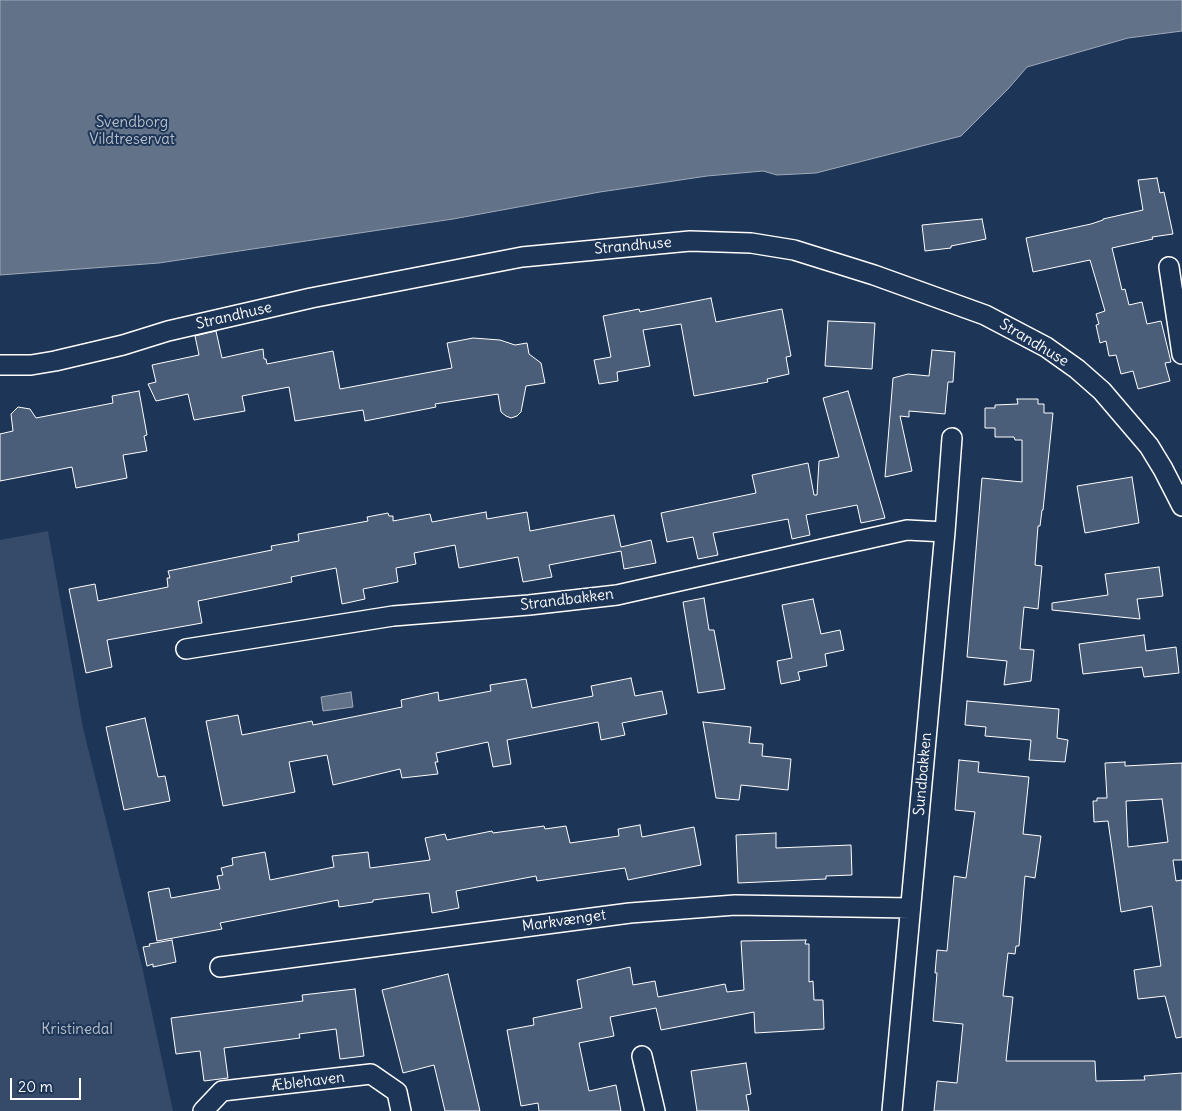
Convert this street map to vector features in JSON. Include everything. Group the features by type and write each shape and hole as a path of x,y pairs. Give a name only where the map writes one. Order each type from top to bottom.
{"street":[{"name":"Strandhuse","path":"0,365 55,362 123,345 168,331 302,300 522,257 690,241 751,243 794,250 891,281 985,315 1015,329 1046,347 1077,369 1108,398 1149,446 1164,468 1182,506"},
{"path":"1169,267 1182,354"},
{"name":"Sundbakken","path":"892,1111 952,438"},
{"name":"Strandbakken","path":"186,649 393,616 529,605 617,594 907,530 945,532"},
{"name":"Markvænget","path":"220,967 630,913 735,905 910,908"},
{"path":"642,1056 654,1111"},
{"name":"Æblehaven","path":"203,1111 222,1091 371,1074 397,1092 401,1111"}],"green space":[{"name":"Kristinedal","path":"48,531 83,728 141,962 173,1111 0,1111 0,540"}],"shaded area":[{"name":"Svendborg Vildtreservat","path":"0,0 1182,0 1182,31 1128,38 1027,67 961,136 816,173 777,175 763,171 707,176 600,192 453,219 159,263 0,275"},
{"path":"351,692 353,707 323,711 321,697"}],"building":[{"path":"1157,178 1160,193 1164,192 1173,234 1152,237 1153,239 1112,248 1122,290 1125,289 1129,305 1142,302 1147,324 1161,321 1171,362 1165,363 1170,381 1138,389 1133,371 1121,374 1116,355 1109,356 1106,341 1100,343 1096,325 1099,324 1096,314 1105,311 1090,260 1033,272 1026,238 1091,224 1103,219 1143,210 1138,180"},
{"path":"982,219 986,239 951,246 951,248 925,251 922,225"},
{"path":"711,298 716,322 782,309 791,356 786,357 789,374 767,379 768,382 694,396 681,324 643,330 650,366 617,372 618,381 599,384 594,360 611,357 603,316 639,309 640,312"},
{"path":"828,321 875,323 872,369 825,366"},
{"path":"216,331 222,358 263,349 264,359 266,359 267,364 333,351 340,389 452,368 447,343 473,338 500,340 515,345 527,343 529,354 541,363 545,383 526,386 521,412 511,418 501,412 498,394 435,404 436,407 365,421 363,410 295,421 289,387 242,396 245,411 194,420 188,394 156,401 148,384 156,382 152,365 199,355 195,336"},
{"path":"932,350 955,352 953,382 948,382 945,414 909,411 909,417 900,416 912,471 885,477 893,378 908,374 929,376"},
{"path":"139,391 147,435 144,436 147,451 123,455 127,478 76,488 72,467 0,481 0,434 13,431 11,414 18,407 30,409 36,418 113,403 112,396"},
{"path":"848,391 885,518 861,523 857,505 806,515 810,535 792,539 788,519 713,533 718,555 698,559 693,537 667,542 661,513 756,493 752,475 808,463 814,495 817,495 819,461 839,457 823,398"},
{"path":"1017,399 1038,399 1038,404 1044,404 1044,413 1053,413 1043,510 1040,526 1038,526 1035,565 1042,566 1038,609 1024,607 1020,649 1034,650 1031,681 1004,685 1007,661 967,657 982,478 1022,482 1022,440 1015,440 1014,437 995,437 995,428 985,428 985,408 995,408 995,405 1018,404"},
{"path":"1132,477 1139,523 1085,533 1077,486"},
{"path":"486,512 487,519 527,512 530,531 614,515 621,547 651,540 656,563 624,569 621,551 549,565 552,577 523,582 518,557 459,568 455,545 414,553 416,564 396,568 398,582 363,589 365,599 342,604 336,568 291,577 292,582 198,601 202,623 107,640 112,667 86,673 69,589 95,584 98,601 168,587 167,578 170,578 168,571 272,550 271,546 299,541 298,534 368,521 367,517 388,513 389,516 393,516 393,521 430,514 432,522"},
{"path":"1159,567 1163,596 1137,599 1140,619 1052,610 1052,603 1108,595 1105,574"},
{"path":"704,598 709,630 714,630 725,689 698,693 683,602"},
{"path":"813,599 821,634 840,630 844,650 825,654 827,666 798,672 800,680 781,684 777,661 792,658 782,605"},
{"path":"1144,635 1146,651 1176,647 1179,673 1144,677 1142,667 1083,674 1079,644"},
{"path":"631,678 635,696 662,691 667,714 622,723 625,735 601,740 598,722 507,740 511,764 493,767 488,742 436,753 438,762 435,762 438,774 402,778 400,769 333,785 327,755 289,762 295,792 223,806 206,721 238,715 242,735 312,721 313,725 402,707 401,700 438,692 439,701 491,691 490,685 526,679 532,708 593,696 591,686"},
{"path":"967,701 1059,709 1057,738 1068,740 1065,762 1029,760 1031,740 985,736 986,727 965,725"},
{"path":"145,718 158,777 165,776 170,801 124,810 106,727"},
{"path":"703,722 751,727 749,743 763,744 762,756 791,759 788,790 741,785 739,800 716,798"},
{"path":"959,760 979,762 978,772 1029,777 1023,834 1041,836 1035,878 1025,876 1019,946 1016,946 1015,954 1008,953 1003,996 1013,997 1006,1061 1095,1061 1096,1081 1145,1080 1144,1076 1182,1073 1182,1111 934,1111 937,1081 957,1083 963,1024 933,1021 937,950 947,951 954,876 966,878 975,812 955,810"},
{"path":"1125,762 1125,766 1182,763 1182,860 1173,860 1176,881 1182,880 1182,1037 1176,1038 1165,996 1138,999 1134,970 1161,966 1152,906 1121,912 1108,821 1094,822 1093,801 1097,801 1097,798 1107,798 1105,763","holes":["1162,799 1168,842 1128,847 1126,801"]},
{"path":"640,825 642,837 694,827 701,865 628,880 625,868 537,881 536,876 456,891 459,908 432,913 429,893 373,900 373,902 339,907 338,900 220,923 222,929 157,941 148,892 169,888 171,898 220,889 217,876 223,875 221,868 233,865 232,858 265,852 270,880 334,867 332,856 368,852 370,868 430,860 425,838 445,834 447,840 492,831 493,833 544,826 545,829 566,826 570,843 619,836 618,829"},
{"path":"776,833 776,848 851,845 852,875 826,876 826,879 738,883 736,835"},
{"path":"172,940 176,962 153,967 153,964 147,966 143,947 150,946 149,944"},
{"path":"806,940 805,944 809,944 809,982 813,981 814,1000 823,1000 824,1029 755,1033 754,1012 661,1030 656,1008 610,1017 614,1036 579,1043 589,1091 616,1085 621,1111 539,1111 538,1103 521,1106 507,1030 534,1025 533,1018 582,1008 577,980 630,967 633,985 655,981 658,997 725,984 727,992 744,990 741,941"},
{"path":"448,974 480,1111 445,1111 434,1065 403,1073 382,990"},
{"path":"355,989 364,1056 340,1059 336,1029 299,1034 300,1038 224,1048 228,1078 204,1081 200,1051 176,1054 171,1018 303,1001 302,995"},
{"path":"746,1063 751,1094 746,1095 749,1111 697,1111 691,1071"}]}
